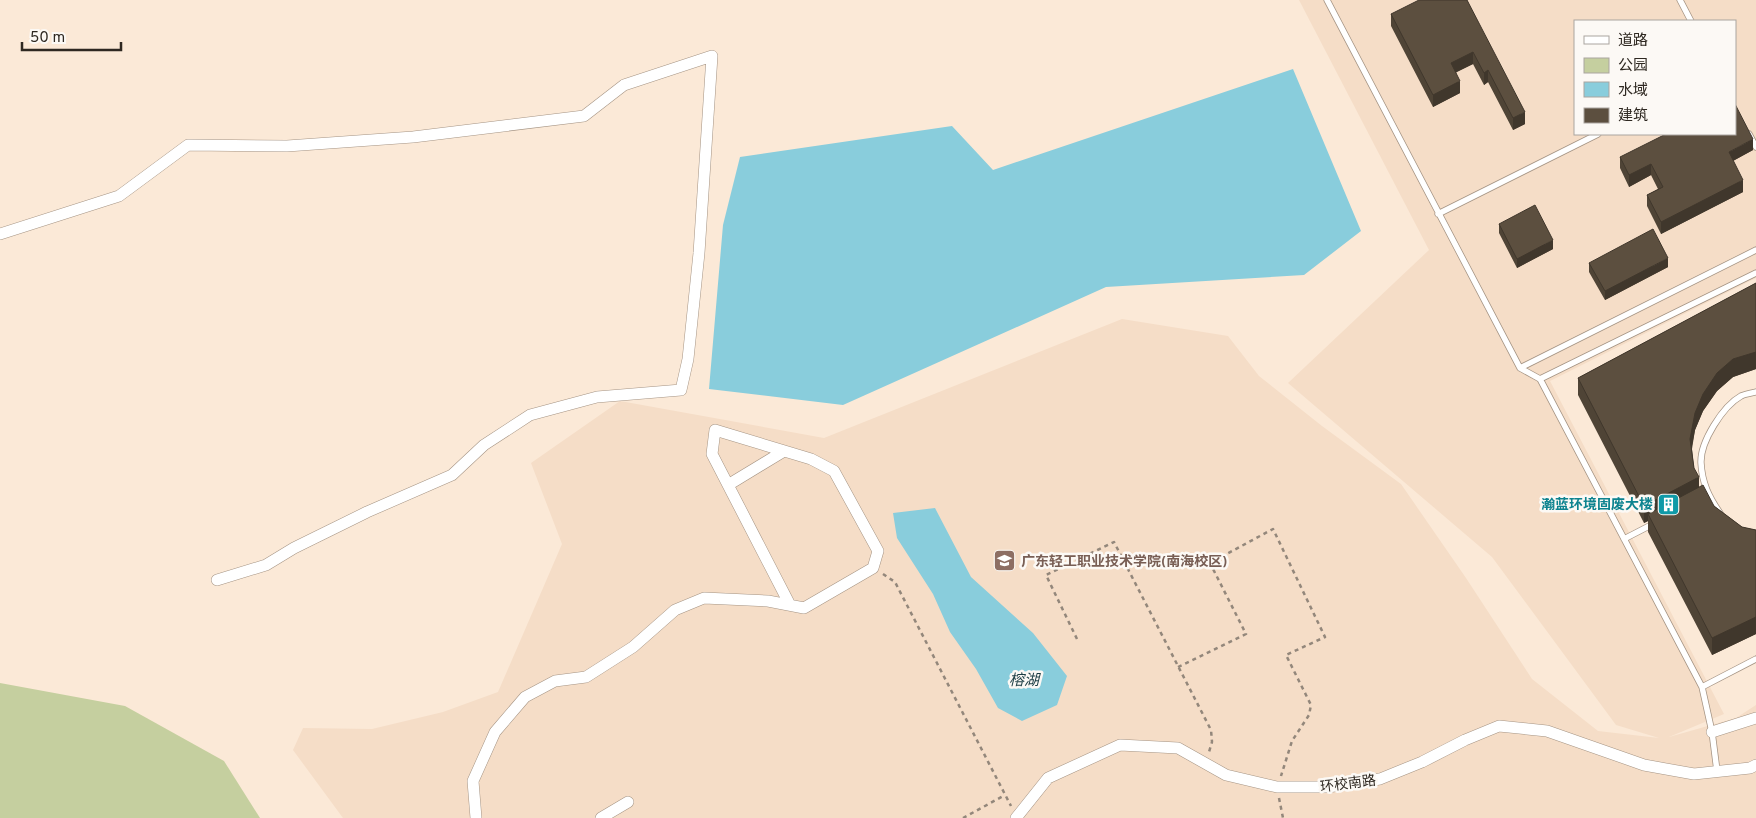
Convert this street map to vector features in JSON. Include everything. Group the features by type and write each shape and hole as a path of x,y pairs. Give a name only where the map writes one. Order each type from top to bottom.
{"street":[{"path":"0,234 119,196 188,145 287,146 404,138 584,116 624,85 712,56 699,252 688,359 681,390 597,397 530,415 484,444 452,475 367,512 294,548 266,565 217,580"},
{"path":"476,818 473,781 495,732 525,697 556,681 586,678 633,647 674,610 704,598 768,601 804,608 873,568 878,551 834,471 811,459 715,430 712,454 790,605"},
{"path":"728,485 784,451"},
{"path":"1712,732 1756,718"},
{"name":"环校南路","path":"1016,818 1048,778 1120,745 1178,748 1226,775 1277,786 1328,787 1380,779 1500,726 1547,731 1644,765 1694,774 1750,768 1756,765"},
{"path":"601,818 628,802"}],"lane":[{"path":"1327,0 1520,368 1540,379 1702,687 1712,732 1717,772"},
{"path":"1680,0 1690,20"},
{"path":"1744,124 1755,143"},
{"path":"1438,214 1596,135"},
{"path":"1520,368 1756,250"},
{"path":"1540,379 1756,273"},
{"path":"1729,521 1708,495 1701,462 1708,438 1719,416 1741,396 1756,392"},
{"path":"1699,500 1708,495"},
{"path":"1624,539 1657,522"},
{"path":"1702,687 1756,659"}],"path":[{"path":"1178,667 1246,634 1210,563 1274,529 1325,637 1286,655 1311,705 1309,714 1292,741 1277,786 1283,818"},
{"path":"1077,639 1046,575 1114,542 1211,730 1212,742 1206,764"},
{"path":"873,568 896,582 1006,795 1016,818"},
{"path":"963,818 1006,795"}],"shaded area":[{"name":"广东轻工职业技术学院(南海校区)","path":"1299,0 1756,0 1756,278 1550,381 1724,714 1669,737 1736,718 1756,705 1756,818 343,818 293,750 303,728 372,729 443,712 498,692 562,544 531,463 620,401 824,438 1122,319 1228,336 1259,376 1322,426 1401,484 1466,578 1532,679 1598,731 1659,738 1616,725 1492,557 1288,383 1429,250"}],"green space":[{"path":"0,683 125,706 224,761 260,818 0,818"}],"water":[{"path":"1293,69 1361,231 1304,275 1106,287 843,405 709,389 723,225 740,157 952,126 993,170"},
{"name":"榕湖","path":"935,508 971,577 1033,633 1067,676 1057,705 1022,721 998,708 976,669 950,632 933,594 897,538 893,513"}],"building":[{"path":"1419,0 1467,0 1525,112 1513,118 1488,70 1484,73 1473,52 1451,63 1460,81 1433,95 1391,14"},
{"path":"1736,106 1753,139 1729,152 1743,180 1661,222 1647,195 1663,187 1651,164 1629,175 1620,157 1664,135 1736,135"},
{"path":"1535,205 1553,240 1517,259 1499,224"},
{"path":"1653,229 1668,258 1605,291 1589,263"},
{"path":"1756,283 1756,352 1733,359 1717,373 1703,394 1695,413 1690,439 1694,468 1699,477 1644,506 1578,378"},
{"path":"1703,485 1714,506 1742,527 1756,530 1756,617 1712,638 1648,514"}],"place":[{"name":"瀚蓝环境固废大楼","path":"1669,504"},
{"name":"广东轻工职业技术学院(南海校区)","path":"1005,561"}]}
